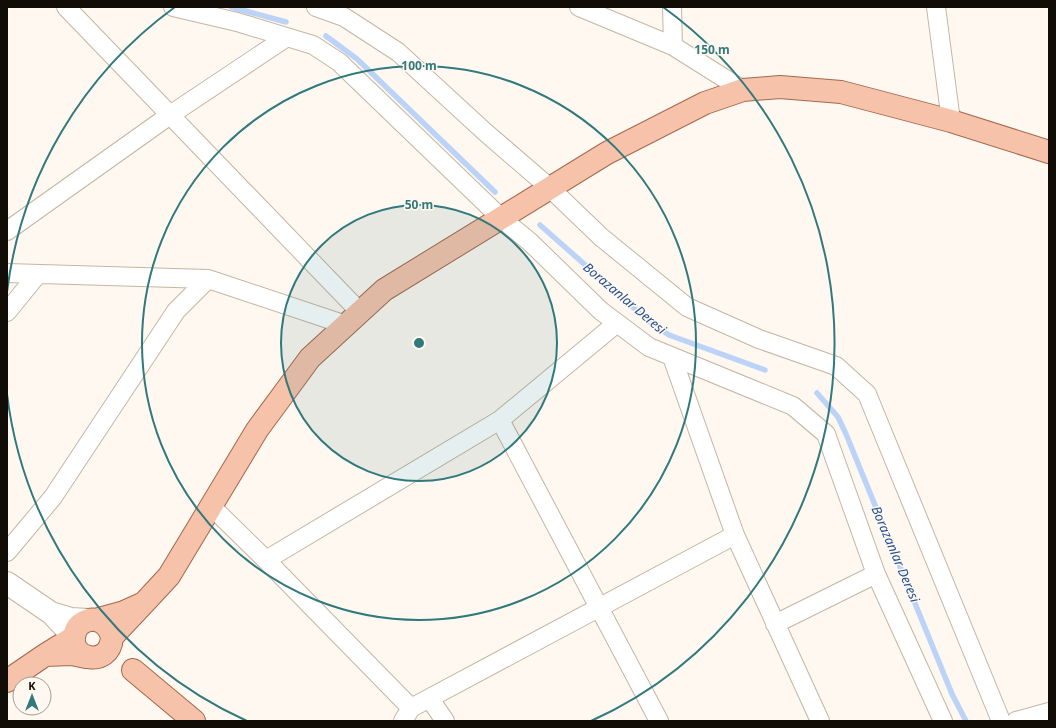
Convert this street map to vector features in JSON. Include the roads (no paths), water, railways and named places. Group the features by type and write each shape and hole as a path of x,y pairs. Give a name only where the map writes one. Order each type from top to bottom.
{"main road":[{"path":"45,655 66,654 103,648 144,604 170,576 257,430 306,364 384,290 607,153 705,103 743,90 780,87 841,92 952,121 1049,152"},
{"path":"7,583 51,613 74,637 77,649 103,648 133,670 194,721"},
{"path":"7,681 74,637 78,626 92,620 124,612 144,604"},
{"path":"51,613 71,618 92,620 107,625 103,648"}],"street":[{"path":"66,7 170,115 353,319"},
{"path":"173,7 237,22 313,45 339,62 500,218 530,242 601,311 649,347 793,406 826,434 876,574 943,721"},
{"path":"316,7 344,17 398,52 485,132 550,188 601,237 687,306 759,339 836,366 867,394 1001,721"},
{"path":"579,7 673,46 743,90"},
{"path":"672,7 673,46"},
{"path":"936,7 952,121"},
{"path":"7,231 170,115 287,37"},
{"path":"7,273 37,275 142,276 208,280 353,319"},
{"path":"7,312 37,275"},
{"path":"7,552 53,497 176,311 208,280"},
{"path":"266,560 500,420 617,323"},
{"path":"672,357 735,535 820,721"},
{"path":"500,420 659,721"},
{"path":"212,507 266,560 407,715 430,699 735,535"},
{"path":"775,624 876,574"},
{"path":"430,699 445,721"},
{"path":"1016,721 1049,712"}],"waterway":[{"name":"Borazanlar Deresi","path":"231,7 286,22"},
{"name":"Borazanlar Deresi","path":"326,36 357,59 495,192"},
{"name":"Borazanlar Deresi","path":"540,225 652,324 669,335 765,370"},
{"name":"Borazanlar Deresi","path":"817,393 838,417 846,434 952,694 966,721"}]}
